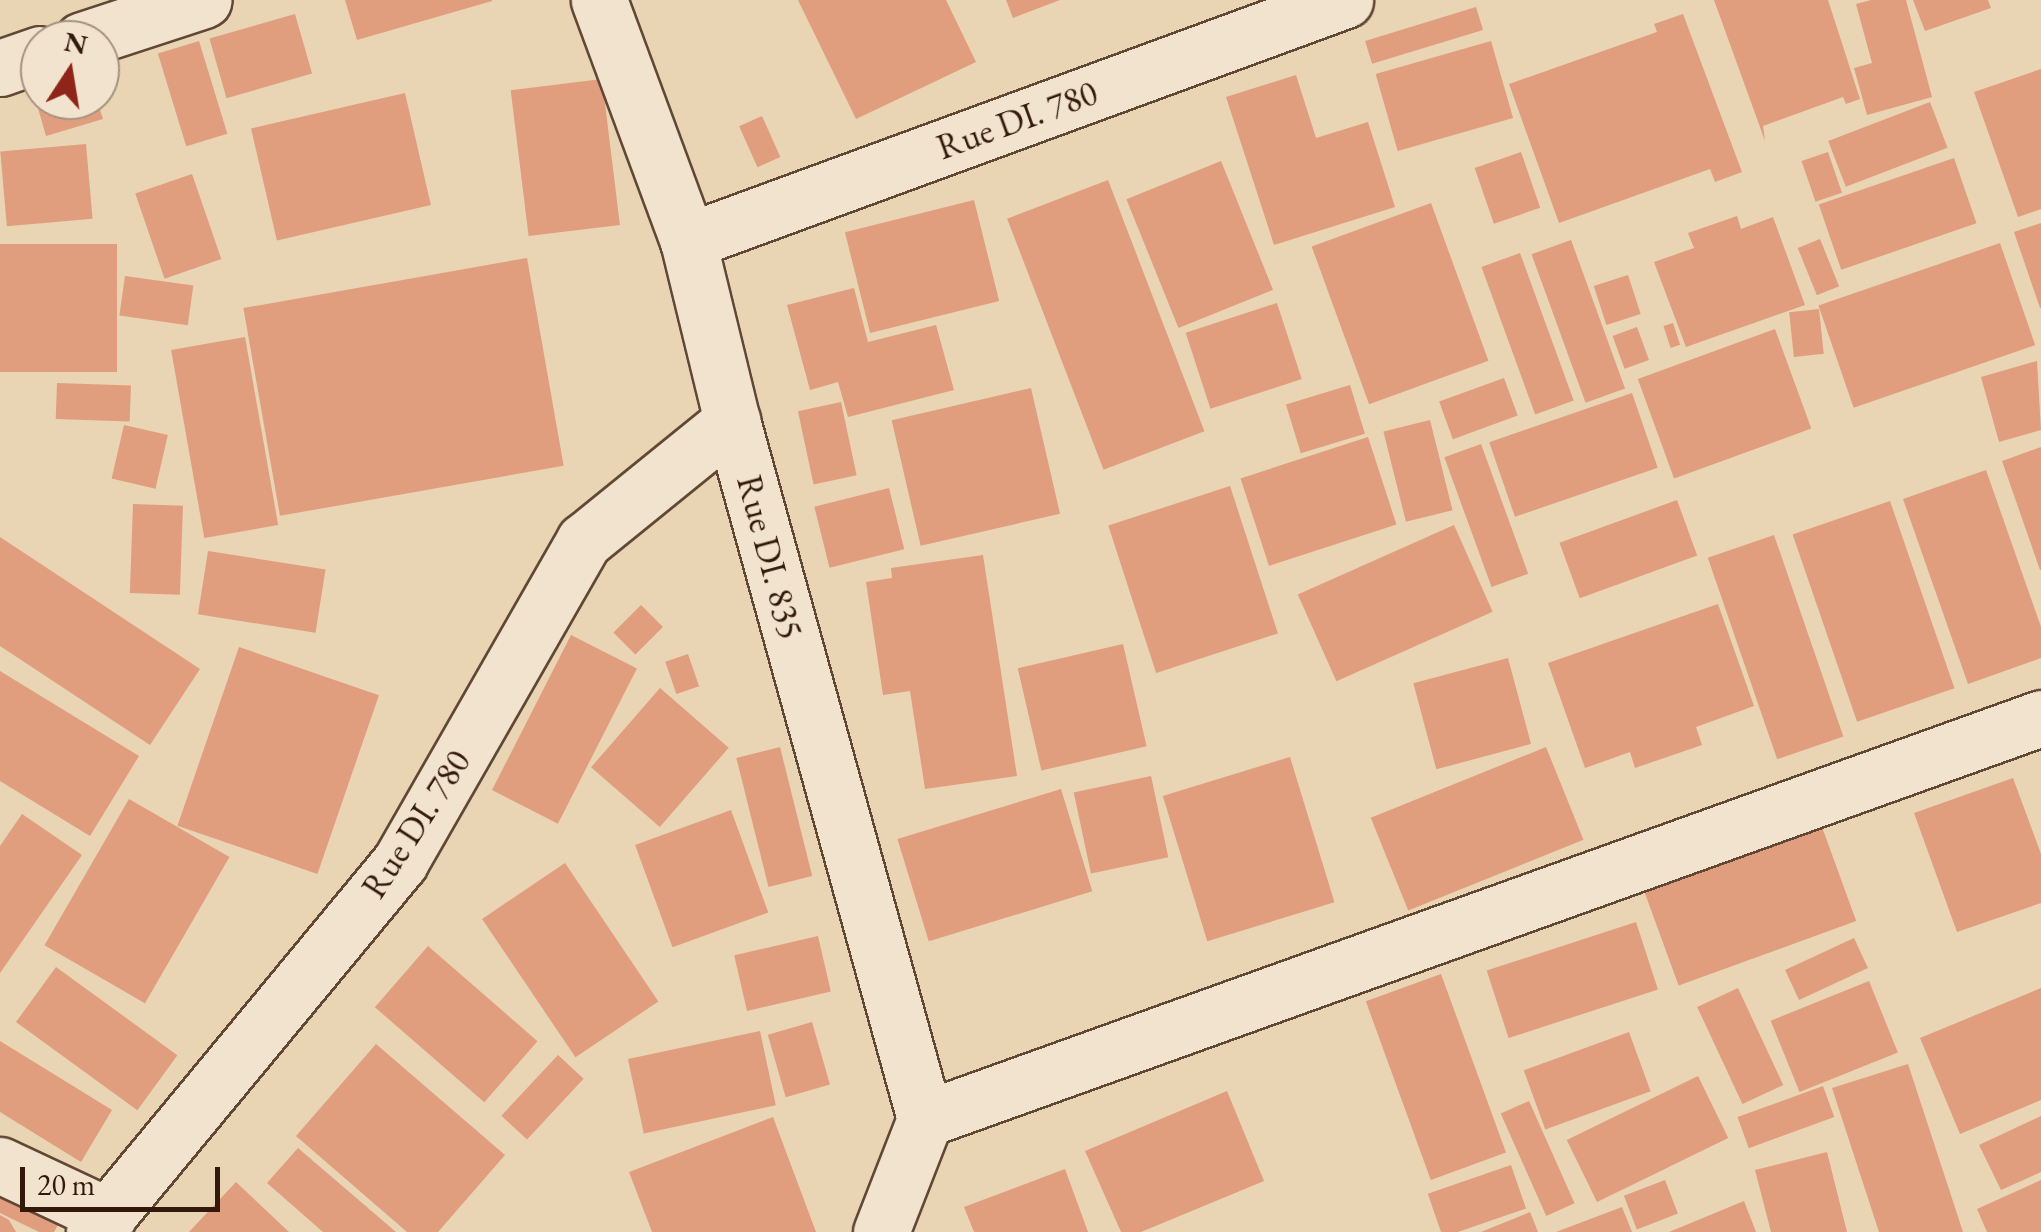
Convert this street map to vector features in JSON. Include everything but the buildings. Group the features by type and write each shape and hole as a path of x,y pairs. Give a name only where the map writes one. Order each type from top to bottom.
{"street":[{"path":"120,28 204,0"},
{"name":"Rue DI. 835","path":"599,0 688,240 732,421 924,1119"},
{"name":"Rue DI. 780","path":"688,240 1345,0"},
{"name":"Rue DI. 780","path":"102,1224 400,862 584,541 732,421"},
{"path":"880,1232 924,1119 2041,718"},
{"path":"0,1165 102,1224"}]}
